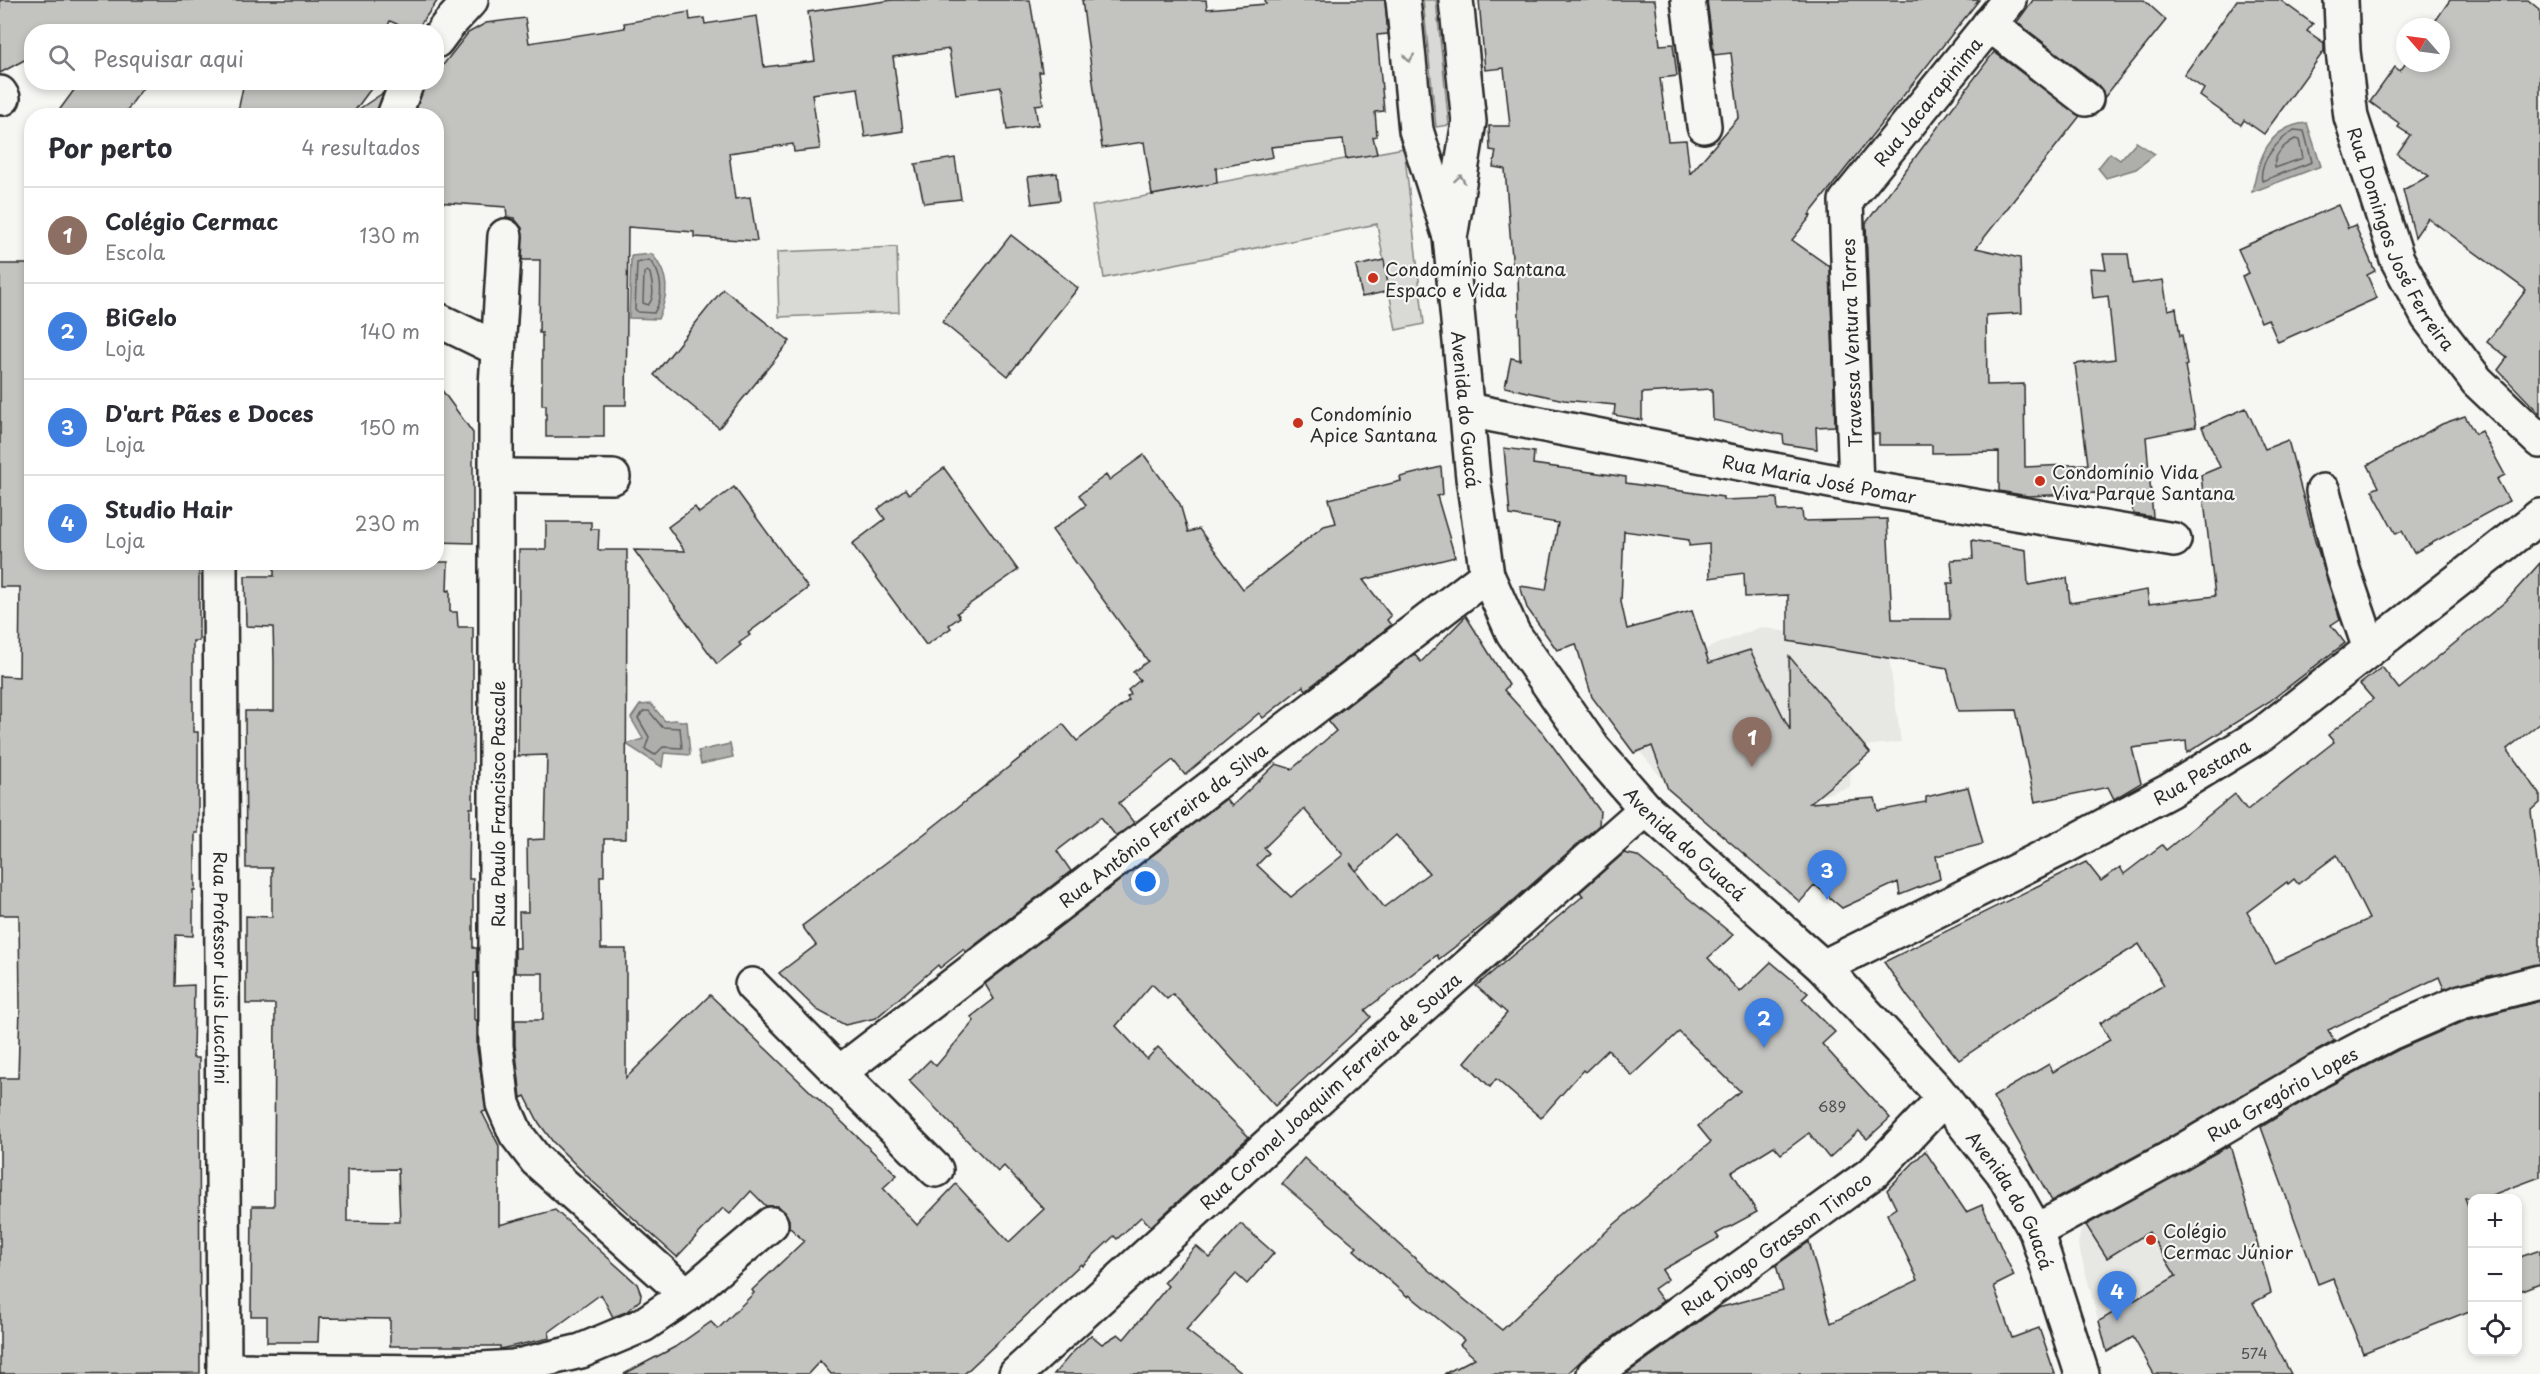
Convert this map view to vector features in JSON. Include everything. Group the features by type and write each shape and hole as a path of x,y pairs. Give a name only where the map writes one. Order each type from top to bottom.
{"street":[{"path":"444,30 471,0"},
{"name":"Avenida do Guacá","path":"1403,0 1416,130 1450,237 1473,478 1487,575 1513,633 1593,748 1646,809 1823,967 1944,1098 2003,1173 2036,1231 2082,1374"},
{"name":"Avenida do Guacá","path":"1450,237 1469,122 1456,0"},
{"path":"1688,0 1704,126"},
{"name":"Rua Domingos José Ferreira","path":"2341,0 2343,51 2351,117 2397,259 2428,317 2477,381 2540,441"},
{"path":"1999,12 2086,99"},
{"name":"Rua Jacarapinima","path":"1846,201 1999,12"},
{"path":"397,108 404,90"},
{"name":"Travessa Ventura Torres","path":"1846,201 1856,486"},
{"name":"Rua Paulo Francisco Pascale","path":"505,236 498,349 497,476 496,1046 503,1104 516,1134 536,1160 687,1295"},
{"path":"444,323 498,349"},
{"name":"Rua Maria José Pomar","path":"1468,410 1856,486 2175,540"},
{"path":"497,476 613,477"},
{"path":"2323,491 2343,570 2370,649"},
{"name":"Rua Pestana","path":"1823,967 2066,846 2169,791 2262,734 2540,516"},
{"name":"Rua Professor Luis Lucchini","path":"220,570 224,1372"},
{"name":"Rua Antônio Ferreira da Silva","path":"839,1073 1487,575"},
{"name":"Rua Coronel Joaquim Ferreira de Souza","path":"1016,1374 1367,1055 1646,809"},
{"name":"Rua Gregório Lopes","path":"2036,1231 2167,1160 2318,1071 2392,1032 2461,1002 2540,982"},
{"path":"752,985 936,1170"},
{"name":"Rua Diogo Grasson Tinoco","path":"1594,1374 1875,1171 1944,1098"},
{"path":"224,1372 435,1372 513,1367 581,1351 643,1325 687,1295 771,1224"}],"shaded area":[{"path":"1423,0 1436,0 1449,125 1436,127"},
{"path":"1404,148 1424,324 1396,330 1377,224 1104,278 1092,206"},
{"path":"897,247 899,312 779,317 777,252"},
{"path":"1761,627 1888,651 1901,742 1852,747 1850,787 1789,805 1782,877 1685,806 1592,694"},
{"name":"Colégio Cermac Júnior","path":"2183,1167 2228,1245 2098,1320 2078,1244 2081,1230"}],"water":[{"path":"2307,123 2321,166 2252,192 2262,156 2274,137 2294,125"},
{"path":"2136,142 2155,154 2136,169 2106,178 2098,168 2110,153 2120,160"},
{"path":"652,254 665,278 666,293 662,310 658,319 629,318 631,256"},
{"path":"651,704 665,721 687,722 690,755 664,753 662,767 626,744 643,739 631,718 640,705"},
{"path":"730,744 733,757 701,764 698,751"}],"building":[{"path":"0,0 438,0 421,24 397,24 390,21 389,24 24,24 24,60 0,73"},
{"path":"893,0 1030,0 1042,72 1039,72 1043,104 1035,105 1038,125 1007,130 1001,87 956,94 949,49 893,57 903,131 865,137 858,88 812,94 820,149 794,152 793,144 729,153 735,199 750,197 757,241 694,237 694,232 628,227 626,405 604,405 604,437 546,437 546,405 542,405 542,333 539,333 540,260 522,260 522,228 514,218 507,217 506,207 444,203 444,108 417,108 422,90 444,90 444,64 468,33 486,23 525,18 529,43 625,28 624,23 689,12 690,20 704,18 705,24 757,16 764,67 815,61 808,12"},
{"path":"1082,0 1206,0 1207,9 1266,4 1265,0 1385,0 1388,34 1377,35 1384,111 1375,112 1377,136 1373,137 1377,154 1346,159 1343,140 1271,147 1273,157 1216,168 1217,183 1152,195 1144,142 1102,148"},
{"path":"1479,0 1655,0 1660,45 1673,44 1677,76 1660,78 1668,141 1686,140 1690,174 1739,117 1731,53 1714,55 1707,0 1979,0 1809,215 1811,216 1792,240 1830,267 1835,426 1816,427 1817,449 1784,444 1783,435 1713,420 1712,389 1642,393 1642,420 1614,415 1615,405 1564,400 1505,387 1511,358 1520,360 1518,271 1513,270 1505,169 1493,167 1496,151 1490,150 1489,126 1510,126 1504,68 1485,70"},
{"path":"2033,0 2144,0 2166,20 2104,98 2103,91 2097,84 2017,22"},
{"path":"2237,0 2280,0 2313,24 2307,31 2324,43 2324,51 2264,134 2244,120 2241,125 2200,96 2204,89 2184,75"},
{"path":"2450,0 2528,0 2540,10 2540,414 2498,370 2507,358 2487,342 2526,290 2428,218 2415,237 2403,190 2429,176 2397,154 2410,135 2398,127 2400,124 2370,102 2395,67 2396,72 2450,72 2450,18 2437,18"},
{"path":"1994,52 2080,116 1976,248 2020,258 2022,313 1986,315 1987,385 2024,384 2025,467 2088,464 2075,364 2115,359 2108,296 2093,298 2090,268 2106,269 2103,254 2128,254 2132,284 2163,280 2168,310 2176,308 2196,427 2146,437 2153,517 2133,514 2129,492 2096,496 2096,493 2028,496 1999,491 1999,452 1932,453 1932,445 1879,445 1879,434 1873,434 1866,223"},
{"path":"74,90 141,90 129,108 61,108"},
{"path":"242,90 370,90 357,108 239,108"},
{"path":"383,93 378,108 360,108"},
{"path":"955,158 961,199 924,203 915,164"},
{"path":"1057,173 1060,200 1032,204 1028,177"},
{"path":"2338,205 2348,228 2355,225 2375,271 2367,275 2377,298 2278,342 2268,319 2261,322 2242,276 2249,273 2238,249"},
{"path":"1011,235 1078,288 1008,376 942,322"},
{"name":"Condomínio Santana Espaco e Vida","path":"1384,260 1389,291 1362,297 1356,266"},
{"path":"0,264 24,264 24,570 199,570 199,641 193,641 193,732 198,732 198,833 195,833 193,936 176,935 175,986 194,985 193,1058 199,1058 200,1373 0,1374 0,1078 18,1078 20,1007 19,915 0,915 0,676 19,677 20,587 0,587"},
{"path":"723,289 790,341 719,428 654,375"},
{"path":"444,393 473,433 473,543 444,542"},
{"path":"2246,408 2265,449 2288,440 2315,541 2340,619 2331,625 2345,643 2270,701 2187,753 2186,741 2132,748 2141,783 2114,799 2108,787 2035,802 2016,710 1958,711 1947,668 1788,641 1788,595 1745,597 1744,573 1710,578 1709,544 1689,546 1689,540 1624,531 1621,602 1627,629 1692,611 1709,663 1750,650 1790,730 1789,656 1870,753 1810,803 1875,798 1878,811 1926,802 1926,797 1968,787 1983,844 1936,856 1940,879 1900,895 1898,882 1842,908 1815,885 1800,902 1668,789 1652,746 1634,753 1592,697 1576,644 1557,650 1527,608 1520,586 1546,590 1558,523 1510,515 1504,448 1534,452 1533,464 1626,477 1626,483 1723,497 1723,500 1777,498 1778,511 1802,510 1803,521 1887,519 1892,619 1950,619 1948,583 1953,583 1951,560 1973,559 1972,540 2026,550 2028,585 2067,578 2070,603 2147,590 2149,604 2215,596 2201,475 2220,467 2202,427"},
{"path":"2465,416 2475,434 2481,431 2505,475 2497,479 2509,501 2414,553 2402,531 2396,534 2372,490 2379,487 2368,465 2442,424"},
{"path":"1144,455 1180,504 1188,532 1199,529 1243,589 1324,526 1336,523 1329,499 1401,481 1400,477 1441,467 1443,494 1437,496 1455,557 1363,580 1391,616 1387,620 1391,625 1306,690 1303,686 1263,718 1259,713 1185,775 1173,760 1119,803 1134,823 1116,836 1101,817 1057,851 1071,871 966,952 964,949 940,968 938,965 876,1018 845,1025 817,1010 779,973 816,945 802,926 924,834 1063,724 1077,741 1129,700 1127,697 1131,694 1128,690 1140,680 1133,672 1148,661 1052,530 1086,505 1079,495 1106,475 1109,480"},
{"path":"944,468 1018,570 957,613 960,617 949,625 951,628 926,645 852,544 885,519 878,509 905,489 909,494"},
{"path":"734,487 808,588 748,633 750,635 739,643 741,645 717,664 634,550 685,551 668,527 695,507 699,513"},
{"path":"546,522 591,522 591,529 599,529 598,550 627,550 626,839 604,839 604,876 600,876 601,949 626,949 626,1078 710,995 897,1175 883,1188 917,1225 956,1184 1009,1242 1044,1209 1004,1166 998,1172 909,1081 930,1060 936,1066 974,1021 971,1017 994,999 985,984 1226,799 1232,806 1276,764 1292,769 1336,731 1328,721 1414,654 1421,662 1466,616 1509,685 1504,690 1544,734 1600,811 1599,825 1504,909 1439,959 1437,955 1365,1010 1371,1017 1275,1106 1173,994 1167,999 1152,984 1116,1026 1147,1059 1158,1047 1249,1137 1151,1226 1141,1217 1117,1239 1114,1236 964,1374 831,1374 820,1361 808,1374 624,1374 675,1347 711,1322 718,1329 754,1293 752,1290 804,1241 789,1227 789,1220 785,1212 777,1206 766,1206 751,1191 730,1214 723,1208 677,1257 592,1181 553,1142 539,1123 525,1096 521,1098 515,1045 515,1020 543,1020 543,973 515,973 515,948 520,948 519,912 528,912 527,840 545,839 547,755 518,756 519,550 546,550","holes":["1304,809 1343,855 1291,897 1257,865 1269,853 1264,848","1396,835 1429,873 1384,907 1356,871"]},
{"path":"444,562 448,562 447,591 450,590 450,612 457,612 458,627 473,627 473,808 470,808 469,879 473,879 473,948 477,948 477,973 474,973 474,1020 477,1020 477,1048 486,1111 482,1112 499,1146 499,1225 555,1210 637,1284 641,1294 640,1300 626,1312 613,1317 601,1294 549,1332 550,1338 500,1349 500,1346 390,1346 390,1319 319,1318 318,1342 267,1342 267,1316 251,1316 252,1206 274,1206 275,1004 246,1004 246,916 272,917 272,868 246,868 245,711 274,711 274,659 273,627 246,626 245,576 274,576 274,570 444,570","holes":["398,1169 400,1222 347,1221 347,1170"]},
{"path":"2540,563 2540,723 2507,749 2540,794 2540,803 2531,811 2540,889 2540,964 2444,989 2439,977 2328,1030 2334,1041 2158,1144 2052,1201 1993,1097 2049,1064 2053,1072 2110,1040 2100,1023 2164,985 2139,944 1959,1060 1908,997 1884,962 2086,862 2101,881 2120,867 2124,874 2162,845 2166,850 2235,794 2247,810 2334,742 2328,735 2373,699 2360,684 2382,667 2399,689 2506,601","holes":["2337,855 2369,919 2275,963 2247,912 2287,882 2288,884 2294,879 2298,884"]},
{"path":"1624,853 1637,856 1733,935 1708,958 1740,992 1771,962 1808,993 1802,999 1835,1032 1822,1044 1890,1118 1867,1139 1859,1131 1829,1158 1809,1133 1781,1154 1774,1146 1732,1172 1757,1212 1716,1234 1719,1238 1662,1270 1668,1279 1654,1289 1663,1301 1583,1359 1567,1374 1444,1374 1475,1358 1460,1345 1464,1340 1409,1295 1408,1297 1354,1250 1357,1247 1282,1184 1304,1158 1427,1269 1502,1330 1610,1228 1711,1142 1698,1126 1740,1091 1679,1032 1632,1076 1608,1050 1585,1072 1583,1070 1541,1118 1496,1079 1490,1087 1465,1062 1507,1013 1476,986 1583,896 1580,892"},
{"path":"2540,1001 2540,1177 2495,1194 2468,1194 2468,1198 2465,1198 2468,1206 2468,1312 2363,1353 2333,1278 2318,1284 2261,1127 2327,1087 2400,1049 2467,1020"},
{"path":"2230,1145 2271,1293 2253,1303 2291,1374 2154,1374 2133,1337 2107,1352 2099,1321 2176,1276 2149,1232 2107,1258 2086,1225"},
{"path":"1925,1151 1966,1212 1982,1205 2014,1276 1994,1286 2012,1338 2039,1328 2055,1374 1626,1374 1718,1308 1783,1291 1776,1265 1809,1242 1831,1323 1918,1280 1887,1214 1896,1208 1887,1190"},
{"path":"1241,1224 1274,1253 1247,1284 1236,1274 1186,1330 1243,1374 1054,1374 1091,1335 1102,1344 1118,1334 1124,1339 1168,1286 1164,1282 1196,1246 1210,1258"},
{"path":"2540,1250 2540,1283 2522,1290 2522,1256"}],"place":[{"name":"Condomínio Santana Espaco e Vida","path":"1373,278"},
{"name":"Condomínio Apice Santana","path":"1298,423"},
{"name":"Condomínio Vida Viva Parque Santana","path":"2040,481"},
{"name":"Colégio Cermac","path":"1752,767"},
{"name":"D'art Pães e Doces","path":"1827,900"},
{"name":"BiGelo","path":"1764,1048"},
{"name":"Colégio Cermac Júnior","path":"2151,1240"},
{"name":"Studio Hair","path":"2117,1321"}]}
